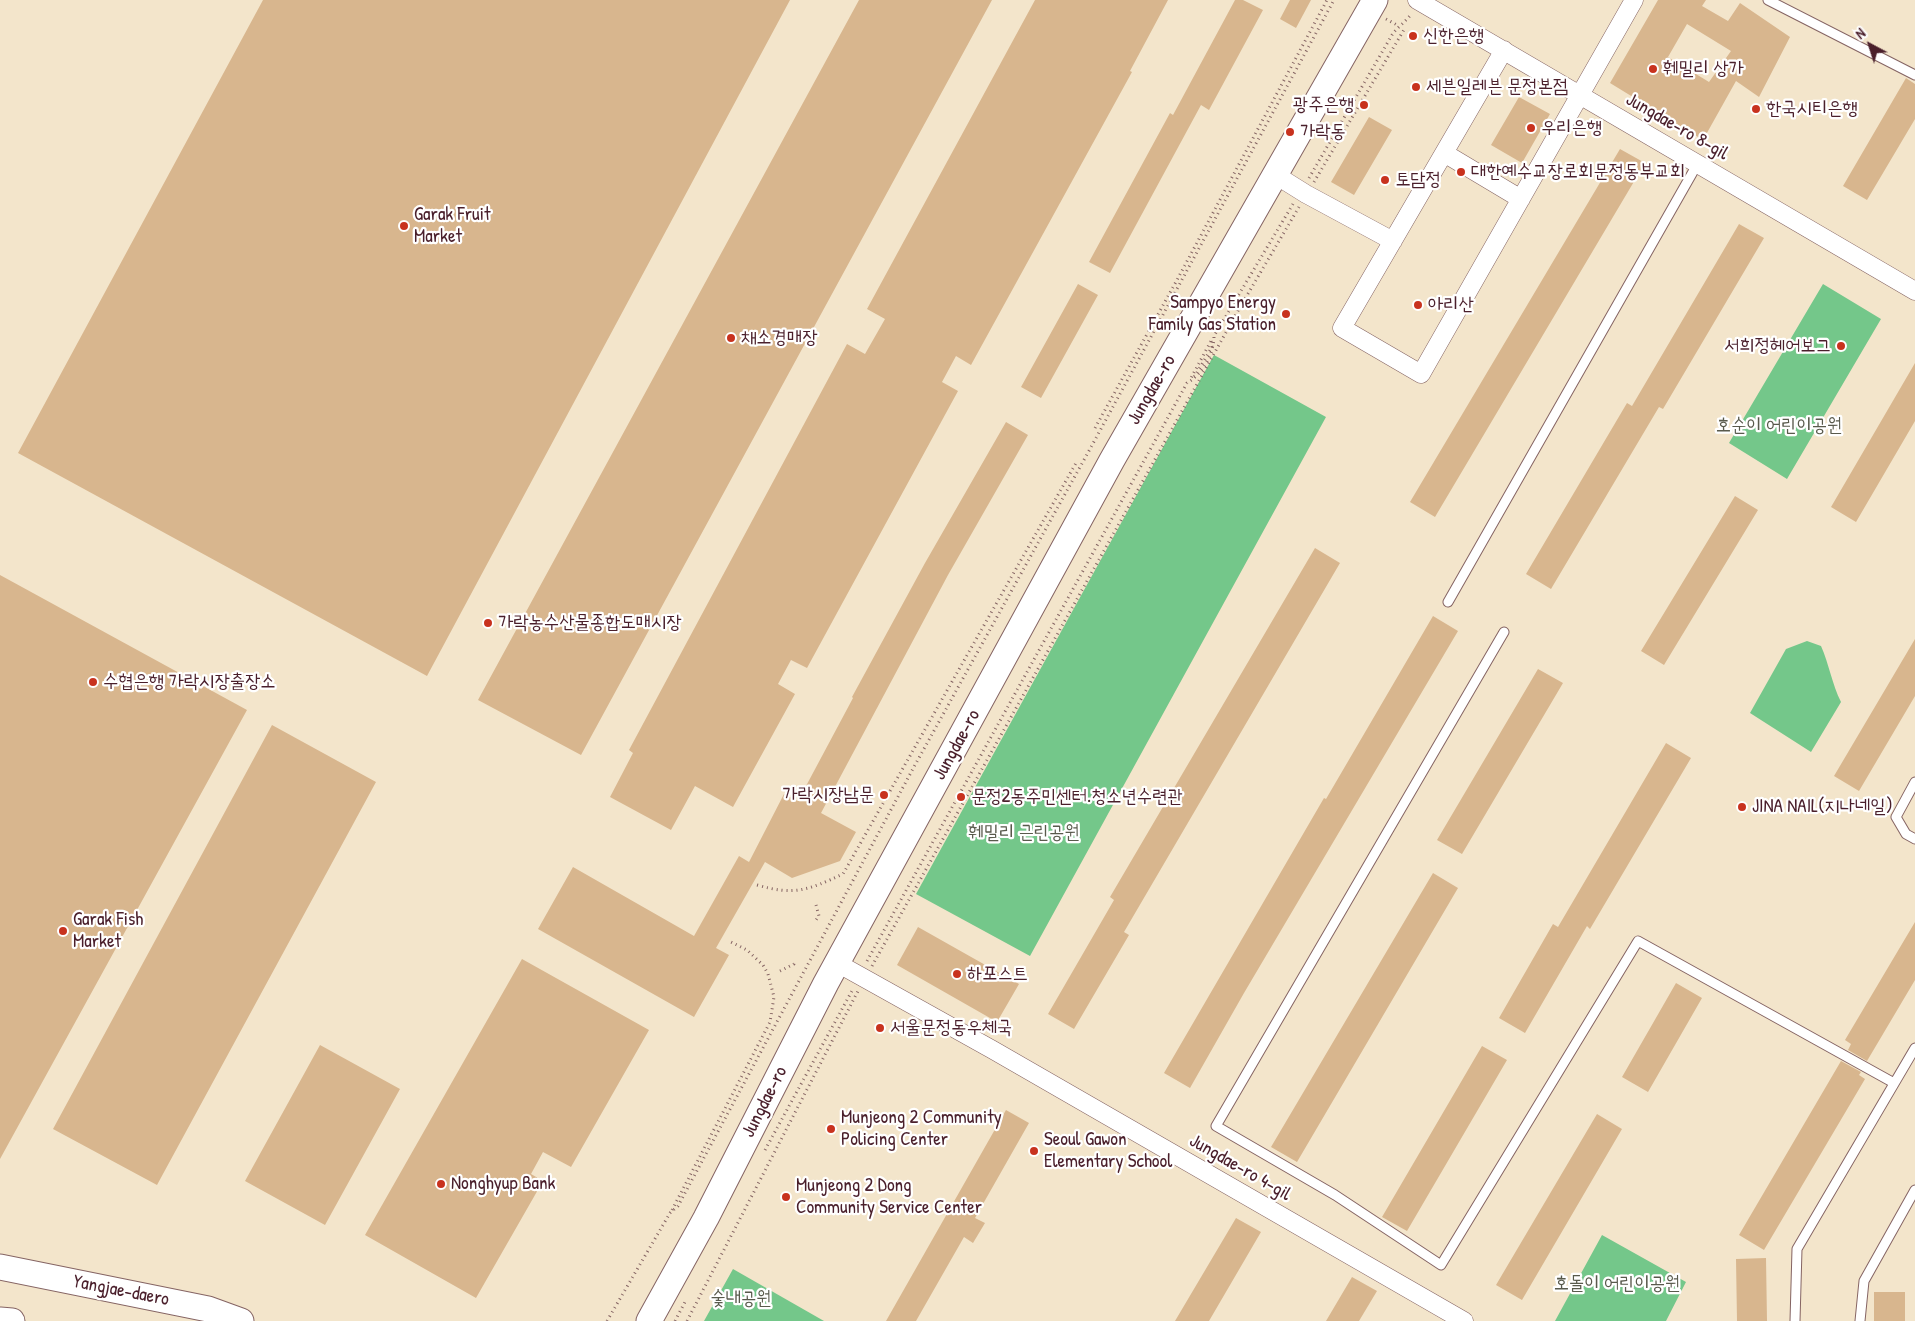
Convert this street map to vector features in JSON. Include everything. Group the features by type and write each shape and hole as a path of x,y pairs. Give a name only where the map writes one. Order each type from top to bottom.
{"main road":[{"name":"Jungdae-ro","path":"649,1321 706,1218 837,963 1112,460 1374,0"},
{"name":"Yangjae-daero","path":"0,1267 208,1309 241,1321"},
{"path":"0,1320 12,1321"}],"street":[{"name":"Jungdae-ro 8-gil","path":"1417,0 1915,291"},
{"path":"1504,50 1342,328 1421,374 1634,0"},
{"path":"1444,153 1521,199"},
{"path":"1274,174 1393,241"},
{"name":"Jungdae-ro 4-gil","path":"837,963 993,1050 1464,1321"}],"lane":[{"path":"1768,0 1915,75"},
{"path":"1448,602 1698,163"},
{"path":"1504,632 1216,1126 1335,1195 1441,1265 1638,941 1894,1083"},
{"path":"1915,782 1896,817 1906,834 1915,839"},
{"path":"1795,1321 1797,1249 1915,1048"},
{"path":"1860,1321 1864,1280 1915,1190"}],"path":[{"path":"1095,428 1177,280 1327,0"},
{"path":"670,1213 678,1206 915,765 1099,433 1334,0"},
{"path":"762,1157 1399,26"},
{"path":"686,1321 862,977 879,938 1187,383 1197,378 1214,347 1214,336 1366,94 1405,28"},
{"path":"1204,358 1195,376 1190,378 1204,358"},
{"path":"757,885 779,891 813,888 843,874 1076,463"},
{"path":"816,905 819,916 816,920"},
{"path":"607,1321 670,1213 770,1022 774,997 768,974 763,965 747,950 728,941"},
{"path":"780,971 794,964 795,960"},
{"path":"675,1321 688,1295"}],"green space":[{"name":"호순이 어린이공원","path":"1823,284 1881,319 1787,479 1729,443"},
{"name":"훼밀리 근린공원","path":"1214,355 1326,417 1030,956 916,894"},
{"path":"1807,641 1821,646 1841,702 1811,752 1750,713 1786,649"},
{"name":"호돌이 어린이공원","path":"1602,1235 1686,1282 1666,1321 1555,1321"},
{"name":"숯내공원","path":"733,1269 824,1321 704,1321"}],"building":[{"name":"Garak Fruit Market","path":"263,0 790,0 427,676 18,453"},
{"path":"859,0 992,0 581,755 478,700"},
{"path":"1035,0 1168,0 1130,71 1132,72 971,365 956,356 942,382 958,391 807,668 791,660 778,684 795,694 733,807 695,786 671,830 610,797 633,753 629,750 847,344 865,354 885,319 867,309"},
{"path":"1235,0 1243,0 1263,10 1209,110 1201,105 1110,273 1089,262 1170,113 1173,115"},
{"path":"1290,0 1311,0 1296,28 1280,19"},
{"name":"훼밀리 상가","path":"1658,0 1706,0 1702,6 1728,21 1740,3 1790,37 1759,97 1736,81 1703,140 1610,83","holes":["1687,24 1731,51 1709,82 1668,57"]},
{"path":"1906,78 1915,84 1915,119 1867,200 1843,186"},
{"path":"1519,97 1550,114 1522,163 1491,145"},
{"path":"1369,117 1392,130 1354,195 1331,182"},
{"path":"1620,149 1645,163 1435,517 1410,502"},
{"path":"1739,224 1764,238 1663,409 1659,407 1551,589 1526,574 1627,403 1632,406"},
{"path":"1078,284 1098,295 1041,398 1021,387"},
{"path":"1915,363 1915,421 1856,522 1831,507"},
{"path":"1006,422 1028,435 948,575 821,813 856,832 840,861 792,878 765,862 716,948 729,955 694,1017 538,929 573,867 694,936 739,856 749,862 784,794 798,801 925,563"},
{"path":"1735,496 1758,510 1664,665 1641,651"},
{"path":"1315,548 1340,563 1124,932 1129,935 1074,1029 1048,1014 1114,900 1110,897"},
{"name":"Garak Fish Market","path":"0,575 247,710 0,1159"},
{"path":"1433,616 1458,631 1190,1088 1164,1073 1324,798 1326,799"},
{"path":"1915,639 1915,696 1859,791 1834,776"},
{"path":"1538,669 1563,683 1462,854 1437,840"},
{"path":"272,725 376,782 157,1185 53,1129"},
{"path":"1666,743 1691,758 1590,929 1587,926 1525,1033 1499,1018 1553,924 1558,927"},
{"path":"1433,873 1458,888 1297,1162 1271,1147"},
{"path":"1915,922 1915,980 1867,1061 1848,1050 1851,1044 1845,1040"},
{"path":"918,927 1019,984 997,1022 897,965"},
{"path":"522,959 649,1030 571,1167 543,1152 531,1174 543,1181 476,1298 365,1235"},
{"path":"1676,983 1702,998 1648,1092 1622,1077"},
{"path":"320,1045 400,1089 325,1225 245,1181"},
{"path":"1482,1046 1507,1060 1407,1231 1382,1217"},
{"path":"1841,1061 1861,1072 1859,1075 1865,1079 1764,1250 1739,1235"},
{"path":"1006,1110 1029,1123 975,1218 985,1223 973,1243 964,1237 916,1321 886,1321"},
{"path":"1597,1114 1622,1129 1522,1300 1496,1285"},
{"path":"1236,1218 1261,1232 1209,1321 1175,1321"},
{"path":"1766,1258 1767,1321 1737,1321 1736,1259"},
{"path":"1352,1277 1377,1291 1359,1321 1326,1321"},
{"path":"1874,1292 1905,1292 1905,1321 1874,1321"}],"place":[{"name":"신한은행","path":"1413,36"},
{"name":"훼밀리 상가","path":"1653,69"},
{"name":"세븐일레븐 문정본점","path":"1416,87"},
{"name":"광주은행","path":"1364,105"},
{"name":"한국시티은행","path":"1756,109"},
{"name":"우리은행","path":"1531,128"},
{"name":"가락동","path":"1290,132"},
{"name":"대한예수교장로회문정동부교회","path":"1461,172"},
{"name":"토담정","path":"1385,180"},
{"name":"Garak Fruit Market","path":"404,226"},
{"name":"아리산","path":"1418,305"},
{"name":"Sampyo Energy Family Gas Station","path":"1286,314"},
{"name":"채소경매장","path":"731,338"},
{"name":"서희정헤어보그","path":"1841,346"},
{"name":"가락농수산물종합도매시장","path":"488,623"},
{"name":"수협은행 가락시장출장소","path":"93,682"},
{"name":"가락시장남문","path":"884,795"},
{"name":"문정2동주민센터.청소년수련관","path":"961,797"},
{"name":"JINA NAIL(지나네일)","path":"1742,807"},
{"name":"Garak Fish Market","path":"63,931"},
{"name":"하포스트","path":"957,974"},
{"name":"서울문정동우체국","path":"880,1028"},
{"name":"Munjeong 2 Community Policing Center","path":"831,1129"},
{"name":"Seoul Gawon Elementary School","path":"1034,1151"},
{"name":"Nonghyup Bank","path":"441,1184"},
{"name":"Munjeong 2 Dong Community Service Center","path":"786,1197"}]}
